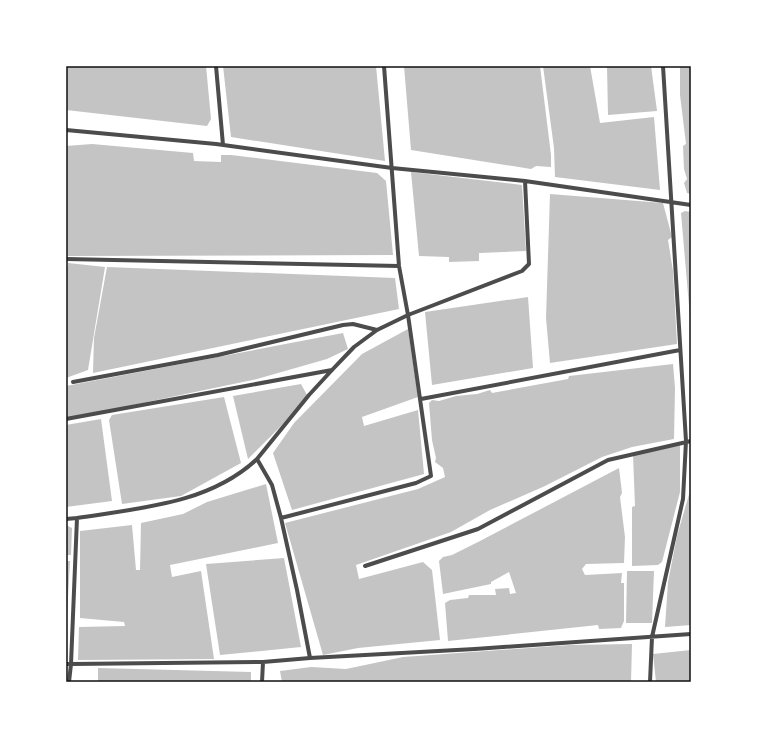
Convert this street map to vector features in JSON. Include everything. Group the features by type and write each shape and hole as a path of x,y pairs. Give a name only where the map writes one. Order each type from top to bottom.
{"street":[{"path":"216,66 223,145"},
{"path":"281,518 416,483 431,476 421,399 399,266 384,66"},
{"path":"650,682 652,637 682,499 686,441 670,203 663,66"},
{"path":"66,130 223,145 392,168 524,181 691,205"},
{"path":"66,519 184,500 238,475 257,459 309,395 354,347 377,330 408,315 522,271 529,264 524,181"},
{"path":"66,260 399,266"},
{"path":"73,382 239,351 343,325 353,324 377,330"},
{"path":"421,399 680,350"},
{"path":"66,419 332,370"},
{"path":"365,566 478,529 608,460 691,441"},
{"path":"257,459 272,485 281,518 310,658"},
{"path":"69,682 68,664 77,518"},
{"path":"68,664 263,662 691,634"},
{"path":"262,682 263,662"}],"building":[{"path":"66,66 206,66 211,119 207,126 66,110"},
{"path":"223,66 376,66 385,161 231,137"},
{"path":"404,66 540,66 551,155 551,167 536,166 531,169 411,150"},
{"path":"543,66 590,66 600,123 654,117 660,190 555,177 554,148"},
{"path":"607,66 651,66 657,111 608,115"},
{"path":"680,66 691,66 691,194 687,193 684,183 687,179 684,169 683,146 686,144 680,95"},
{"path":"92,144 193,153 194,161 221,162 221,155 231,155 377,173 386,181 393,255 66,256 66,146"},
{"path":"411,172 522,185 526,251 479,253 479,261 449,262 449,257 419,256"},
{"path":"550,194 663,203 672,237 668,240 673,271 677,344 550,363 546,318"},
{"path":"685,211 691,212 691,329 681,213"},
{"path":"68,263 105,267 88,370 66,378 66,267 68,267"},
{"path":"107,267 395,278 399,309 93,373 94,338"},
{"path":"528,297 533,368 432,385 425,312"},
{"path":"408,329 418,397 362,417 364,426 418,410 424,474 292,510 273,453 294,423 362,354"},
{"path":"343,333 348,349 327,359 257,379 66,419 66,386"},
{"path":"673,364 675,388 674,439 632,447 602,457 545,486 490,510 451,532 356,565 359,579 423,562 432,570 440,640 358,648 323,655 285,523 418,489 445,477 443,468 435,462 436,458 432,440 429,403 432,400 439,401 456,396 477,394 490,390 492,393 568,379 569,376"},
{"path":"301,384 307,395 282,425 248,459 233,396"},
{"path":"224,397 241,463 181,496 122,504 109,420 112,415"},
{"path":"101,419 112,501 66,507 66,425"},
{"path":"680,445 680,492 662,562 658,565 632,566 632,507 635,506 633,455"},
{"path":"619,468 622,493 620,497 625,537 624,563 586,564 582,569 585,575 622,573 621,583 624,583 624,621 621,628 599,629 598,625 448,641 445,603 450,600 468,598 469,595 496,595 495,589 509,588 510,594 516,593 509,572 491,582 491,584 443,594 439,561 443,557 452,555 480,541"},
{"path":"266,484 278,543 170,565 172,577 201,571 214,659 78,660 79,627 125,626 124,622 80,618 80,531 132,525 136,570 140,570 141,523 183,514 207,502"},
{"path":"690,491 691,625 665,627 668,582 677,536"},
{"path":"66,525 72,528 71,555 66,555"},
{"path":"284,558 301,647 220,655 206,564"},
{"path":"66,561 70,561 67,615 66,615"},
{"path":"627,571 654,571 652,623 626,623"},
{"path":"632,644 631,682 282,682 280,671 311,667 346,669 403,657 570,645"},
{"path":"691,650 691,682 656,682 653,654"},
{"path":"98,668 251,672 251,682 98,682"}]}
